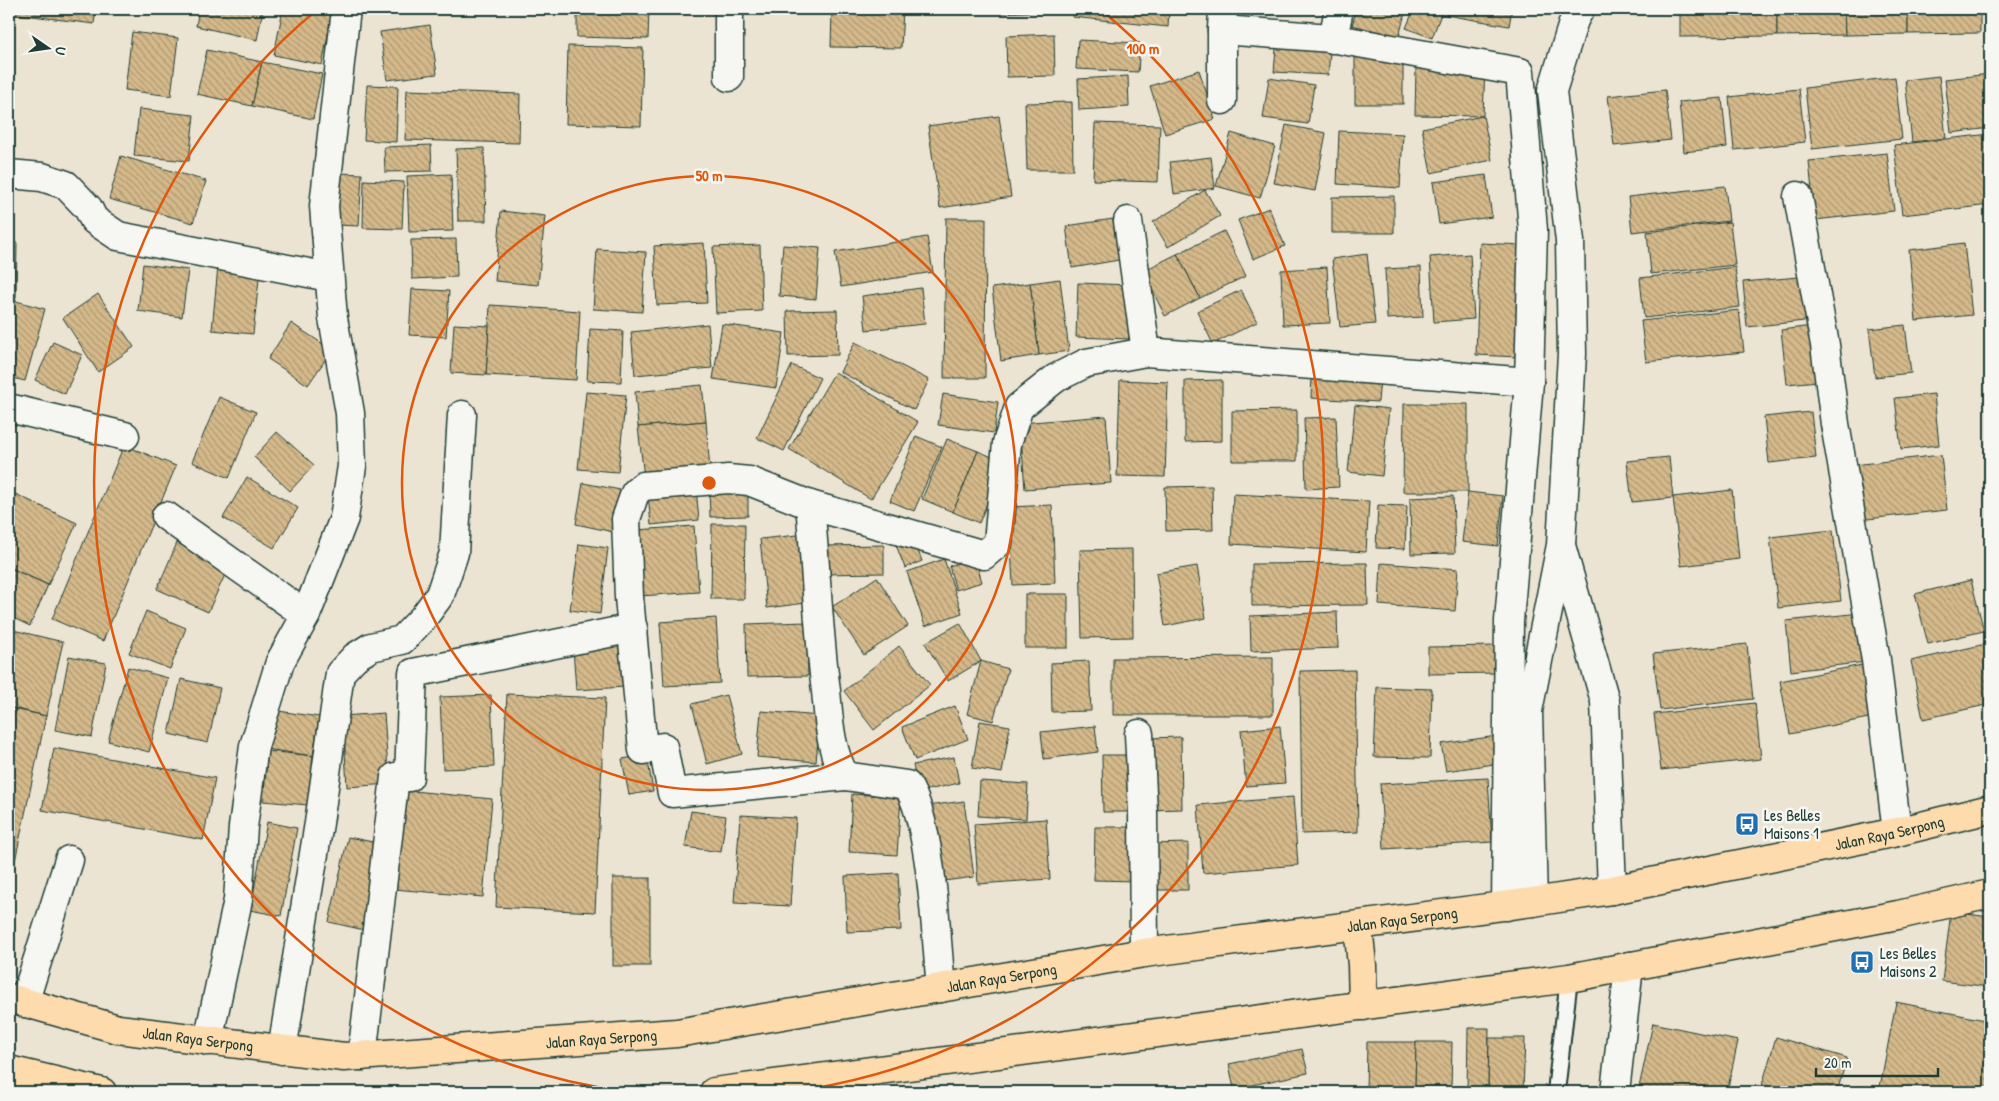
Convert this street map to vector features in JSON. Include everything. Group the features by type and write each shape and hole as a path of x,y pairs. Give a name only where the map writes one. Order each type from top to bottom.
{"main road":[{"name":"Jalan Raya Serpong","path":"16,1000 118,1029 344,1057 677,1033 1144,953 1358,926 1612,890 1897,832 1990,809"},
{"path":"714,1092 1569,978 1898,915 1990,894"},
{"path":"1358,926 1362,965 1363,1006"},
{"path":"9,1070 102,1092"}],"street":[{"path":"208,1041 238,900 243,827 254,746 280,662 306,615 344,518 352,466 350,413 333,318 324,206 346,9"},
{"path":"729,9 729,77"},
{"path":"1333,39 1339,9"},
{"path":"1533,902 1528,711 1561,545 1572,354 1570,241 1552,91 1574,20 1580,9"},
{"path":"1222,100 1222,19 1520,72 1533,230 1529,382 1509,621 1506,906"},
{"path":"9,174 42,177 66,185 88,208 94,220 118,236 329,277"},
{"path":"1798,196 1825,345 1836,424 1876,660 1897,832"},
{"path":"1128,221 1146,352"},
{"path":"941,988 926,847 914,796 907,785 845,776 672,793 664,748 643,750 632,628 626,519 635,493 643,486 728,479 749,481 810,505 984,555 998,543 1008,443 1019,406 1056,378 1086,363 1146,352 1529,382"},
{"path":"9,408 125,436"},
{"path":"282,1050 319,823 340,673 355,657 371,647 402,640 423,618 440,595 454,553 462,415"},
{"path":"810,505 819,633 829,719 838,764 845,776"},
{"path":"166,516 306,615"},
{"path":"1561,545 1605,701 1612,890"},
{"path":"362,1056 395,777 409,777 413,673 632,628"},
{"path":"1139,734 1143,812 1144,953"},
{"path":"16,1000 69,860"},
{"path":"1616,1092 1629,966"}],"lane":[{"path":"1556,1092 1569,978"}],"building":[{"path":"9,9 96,9 94,24 9,13"},
{"path":"199,9 263,9 257,40 196,26"},
{"path":"283,9 333,9 322,65 274,55"},
{"path":"577,9 649,9 648,39 577,37"},
{"path":"832,9 903,9 901,48 831,47"},
{"path":"1001,9 1053,9 1053,11 1002,13"},
{"path":"1073,9 1169,9 1168,27 1072,17"},
{"path":"1357,9 1406,9 1399,37 1352,25"},
{"path":"1414,9 1443,9 1432,38 1406,28"},
{"path":"1447,9 1512,9 1509,26 1446,15"},
{"path":"1680,9 1777,9 1777,36 1680,37"},
{"path":"1777,9 1844,9 1845,35 1777,36"},
{"path":"1844,9 1908,9 1908,34 1845,35"},
{"path":"1908,9 1980,9 1980,33 1908,34"},
{"path":"430,25 437,74 387,80 380,32"},
{"path":"132,32 178,38 171,96 125,90"},
{"path":"1054,34 1055,76 1007,77 1006,36"},
{"path":"1277,38 1331,41 1328,75 1274,72"},
{"path":"1078,40 1140,43 1138,72 1076,69"},
{"path":"568,46 643,48 641,126 566,124"},
{"path":"207,50 262,62 252,106 197,94"},
{"path":"1355,55 1403,55 1403,104 1355,104"},
{"path":"262,62 322,74 313,119 252,106"},
{"path":"1416,68 1485,68 1483,116 1415,115"},
{"path":"1199,70 1215,119 1165,134 1150,86"},
{"path":"1990,74 1990,128 1951,133 1945,79"},
{"path":"1128,76 1129,107 1079,110 1078,79"},
{"path":"1939,76 1946,138 1912,142 1905,80"},
{"path":"1895,77 1902,139 1812,149 1805,88"},
{"path":"1269,78 1314,85 1308,124 1263,118"},
{"path":"367,85 398,86 396,142 364,140"},
{"path":"1799,89 1805,142 1734,150 1729,97"},
{"path":"407,90 520,94 519,143 405,140"},
{"path":"1665,90 1671,140 1614,146 1608,96"},
{"path":"1722,98 1727,147 1684,152 1679,102"},
{"path":"1072,102 1073,170 1027,170 1025,103"},
{"path":"139,109 194,115 189,161 134,156"},
{"path":"999,116 1011,197 940,208 928,126"},
{"path":"1483,116 1492,160 1431,173 1422,128"},
{"path":"1095,123 1160,125 1158,182 1093,180"},
{"path":"1286,125 1326,133 1315,191 1274,183"},
{"path":"1339,131 1403,134 1400,188 1337,184"},
{"path":"1231,133 1275,146 1260,198 1216,186"},
{"path":"1990,134 1990,205 1902,215 1894,145"},
{"path":"431,145 432,171 385,172 384,147"},
{"path":"484,148 486,221 458,221 456,149"},
{"path":"1887,153 1894,211 1815,220 1809,161"},
{"path":"121,156 206,181 193,223 109,199"},
{"path":"1211,157 1215,188 1174,194 1170,162"},
{"path":"339,173 362,174 359,226 336,225"},
{"path":"451,174 453,231 409,232 407,176"},
{"path":"1486,175 1492,217 1439,224 1433,182"},
{"path":"9,178 12,178 14,233 9,233"},
{"path":"364,180 404,182 402,229 363,228"},
{"path":"1725,186 1729,221 1632,232 1628,197"},
{"path":"1205,190 1220,216 1168,247 1153,222"},
{"path":"1394,196 1394,233 1332,233 1332,197"},
{"path":"1269,208 1285,246 1253,259 1238,220"},
{"path":"501,211 545,216 538,285 495,281"},
{"path":"946,218 986,218 985,378 944,378"},
{"path":"1113,219 1119,260 1072,268 1066,226"},
{"path":"1730,222 1735,265 1651,274 1647,232"},
{"path":"1224,231 1246,276 1200,298 1177,254"},
{"path":"927,237 933,272 841,287 835,252"},
{"path":"456,239 457,277 412,279 411,240"},
{"path":"9,243 17,243 16,298 9,298"},
{"path":"704,243 707,303 657,305 654,246"},
{"path":"1480,243 1523,245 1518,357 1476,355"},
{"path":"1964,243 1972,315 1916,321 1909,250"},
{"path":"760,245 762,311 716,313 713,247"},
{"path":"783,245 820,248 816,299 779,296"},
{"path":"597,249 646,252 642,312 593,309"},
{"path":"1177,254 1200,298 1165,316 1143,271"},
{"path":"1367,254 1375,324 1340,327 1332,259"},
{"path":"1470,254 1474,319 1434,322 1430,257"},
{"path":"143,264 188,270 182,317 138,311"},
{"path":"218,266 260,270 253,334 212,330"},
{"path":"1327,267 1330,323 1283,325 1281,270"},
{"path":"1421,267 1423,317 1387,319 1385,269"},
{"path":"1735,267 1740,307 1644,318 1640,278"},
{"path":"1810,276 1814,320 1747,327 1743,282"},
{"path":"1060,279 1069,351 1039,355 1030,283"},
{"path":"1030,283 1039,355 1001,361 992,288"},
{"path":"1078,283 1131,285 1129,339 1076,337"},
{"path":"921,288 925,324 866,330 862,296"},
{"path":"412,289 449,291 446,337 409,335"},
{"path":"1241,290 1257,322 1213,344 1197,311"},
{"path":"98,294 134,347 98,372 63,318"},
{"path":"9,299 45,309 25,381 9,377"},
{"path":"490,305 580,311 576,380 486,375"},
{"path":"837,310 838,355 788,356 787,311"},
{"path":"1739,310 1744,352 1646,362 1641,321"},
{"path":"291,323 332,350 308,385 268,359"},
{"path":"454,324 489,326 486,375 451,373"},
{"path":"708,324 712,368 635,375 631,332"},
{"path":"722,324 784,333 776,388 713,379"},
{"path":"1905,325 1911,373 1875,377 1869,329"},
{"path":"1812,326 1818,381 1787,384 1781,330"},
{"path":"590,329 623,331 621,382 587,381"},
{"path":"53,342 82,355 65,394 35,380"},
{"path":"855,342 929,380 914,410 840,372"},
{"path":"792,365 820,378 784,451 757,438"},
{"path":"835,372 918,422 871,499 789,449"},
{"path":"1312,375 1380,378 1378,402 1311,398"},
{"path":"1120,380 1168,382 1165,477 1117,476"},
{"path":"1222,380 1222,441 1185,442 1185,381"},
{"path":"702,385 706,421 638,427 635,392"},
{"path":"586,392 626,395 618,472 578,469"},
{"path":"943,394 998,402 994,433 938,425"},
{"path":"1934,394 1939,445 1901,449 1895,398"},
{"path":"219,397 256,412 229,478 192,462"},
{"path":"1404,404 1468,404 1468,492 1403,492"},
{"path":"1355,405 1389,409 1382,476 1348,472"},
{"path":"1297,410 1297,461 1232,461 1232,411"},
{"path":"1811,412 1816,458 1769,463 1764,417"},
{"path":"1106,416 1111,483 1025,489 1020,423"},
{"path":"1336,417 1339,487 1306,489 1304,418"},
{"path":"706,421 710,470 644,477 638,427"},
{"path":"277,432 314,465 290,491 254,457"},
{"path":"916,436 942,447 914,511 890,501"},
{"path":"947,439 978,451 953,512 922,499"},
{"path":"124,445 176,466 103,641 52,619"},
{"path":"978,451 1004,462 979,523 953,512"},
{"path":"1941,455 1947,510 1859,520 1853,465"},
{"path":"1669,457 1673,498 1632,502 1627,461"},
{"path":"247,477 298,508 274,548 223,518"},
{"path":"583,483 626,491 618,533 576,524"},
{"path":"1212,486 1213,530 1166,531 1165,487"},
{"path":"696,488 699,520 651,525 648,494"},
{"path":"748,488 748,516 710,517 709,489"},
{"path":"1732,490 1739,559 1681,566 1673,497"},
{"path":"9,491 77,523 48,585 9,567"},
{"path":"1468,492 1503,496 1498,546 1462,542"},
{"path":"1233,494 1369,501 1366,552 1231,544"},
{"path":"1453,496 1455,553 1411,554 1410,498"},
{"path":"1052,505 1055,583 1013,585 1009,507"},
{"path":"1378,505 1407,506 1405,549 1376,548"},
{"path":"712,524 745,524 744,599 711,599"},
{"path":"694,526 699,592 640,596 636,530"},
{"path":"1833,530 1841,601 1778,608 1770,537"},
{"path":"807,534 814,602 767,608 760,539"},
{"path":"913,538 922,561 905,568 896,545"},
{"path":"177,543 229,566 208,612 157,589"},
{"path":"579,544 608,548 600,614 570,610"},
{"path":"884,545 884,573 823,574 822,546"},
{"path":"1132,549 1133,637 1082,638 1080,550"},
{"path":"975,558 982,582 956,590 949,566"},
{"path":"944,559 962,613 925,626 907,572"},
{"path":"1367,563 1368,605 1252,606 1252,564"},
{"path":"1381,563 1458,569 1455,611 1379,605"},
{"path":"1197,566 1206,618 1165,626 1156,573"},
{"path":"12,569 48,585 30,626 9,616 9,576"},
{"path":"877,577 908,626 864,655 832,607"},
{"path":"1971,580 1984,631 1928,644 1915,594"},
{"path":"1025,594 1068,594 1068,648 1025,648"},
{"path":"146,611 186,628 170,669 129,653"},
{"path":"1337,612 1338,648 1251,651 1250,616"},
{"path":"1860,613 1866,662 1791,671 1786,621"},
{"path":"716,618 720,683 664,686 660,622"},
{"path":"807,622 808,676 747,677 746,624"},
{"path":"960,623 981,661 948,681 925,643"},
{"path":"9,629 63,642 46,716 9,707"},
{"path":"624,642 625,687 576,690 573,648"},
{"path":"1990,643 1990,704 1923,719 1911,661"},
{"path":"1747,644 1753,699 1660,710 1653,654"},
{"path":"899,646 930,685 874,730 844,691"},
{"path":"1499,646 1500,673 1428,674 1428,647"},
{"path":"69,656 106,663 92,737 55,730"},
{"path":"1273,657 1273,715 1113,715 1113,658"},
{"path":"981,661 1008,669 993,721 967,714"},
{"path":"1089,661 1091,711 1052,712 1051,663"},
{"path":"1867,664 1878,716 1790,734 1780,681"},
{"path":"128,667 168,678 149,752 108,741"},
{"path":"1355,670 1358,832 1302,834 1300,671"},
{"path":"181,679 220,688 208,743 169,734"},
{"path":"1377,687 1432,689 1430,758 1374,757"},
{"path":"507,694 605,698 595,912 496,907"},
{"path":"491,695 494,767 443,769 440,697"},
{"path":"726,695 742,754 707,764 692,704"},
{"path":"1755,703 1761,759 1661,770 1654,714"},
{"path":"955,706 968,739 915,760 902,727"},
{"path":"9,708 46,716 9,889"},
{"path":"265,709 319,717 313,756 259,748"},
{"path":"761,711 820,716 816,762 757,757"},
{"path":"384,713 389,784 347,787 343,716"},
{"path":"980,721 1010,726 1002,773 972,768"},
{"path":"1095,726 1098,752 1044,759 1041,732"},
{"path":"1280,726 1285,783 1246,786 1241,730"},
{"path":"1497,736 1501,763 1446,771 1441,744"},
{"path":"1181,737 1182,809 1148,810 1146,738"},
{"path":"54,748 215,778 203,840 42,810"},
{"path":"268,751 313,756 308,805 263,801"},
{"path":"647,755 653,791 629,795 622,759"},
{"path":"1102,755 1135,755 1135,812 1103,812"},
{"path":"954,757 959,783 919,792 913,765"},
{"path":"1488,778 1492,842 1384,849 1380,784"},
{"path":"980,781 1028,784 1026,819 978,816"},
{"path":"404,790 492,799 483,897 394,889"},
{"path":"852,794 901,797 897,855 849,852"},
{"path":"1293,797 1298,865 1203,873 1198,805"},
{"path":"964,801 974,877 937,882 927,806"},
{"path":"691,811 726,816 721,852 685,847"},
{"path":"740,815 796,818 790,906 734,903"},
{"path":"1046,819 1050,879 978,884 974,824"},
{"path":"267,822 297,828 281,916 250,910"},
{"path":"1095,827 1137,827 1135,881 1094,880"},
{"path":"348,837 383,844 364,930 329,922"},
{"path":"1188,843 1188,890 1153,890 1152,844"},
{"path":"898,873 901,930 847,932 845,876"},
{"path":"613,878 650,878 650,966 613,966"},
{"path":"1951,912 1990,917 1990,987 1942,981"},
{"path":"1896,1002 1990,1021 1990,1092 1879,1092"},
{"path":"1653,1023 1738,1041 1727,1092 1638,1092"},
{"path":"1468,1028 1489,1028 1488,1092 1467,1092"},
{"path":"1776,1037 1847,1058 1837,1092 1760,1092"},
{"path":"1489,1038 1525,1038 1523,1092 1488,1092"},
{"path":"1367,1042 1416,1042 1415,1092 1366,1092"},
{"path":"1416,1042 1452,1042 1451,1092 1415,1092"},
{"path":"1302,1049 1308,1073 1234,1089 1229,1064"}],"place":[{"name":"Les Belles Maisons 1","path":"1747,824"},
{"name":"Les Belles Maisons 2","path":"1862,962"}]}
